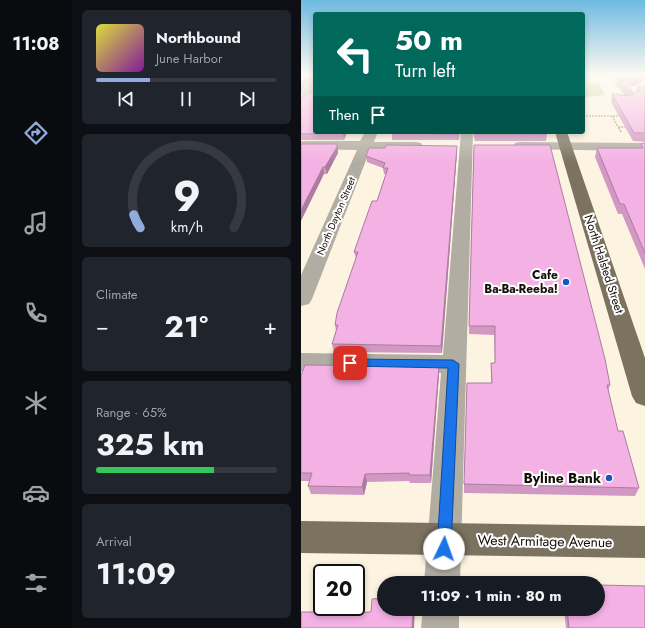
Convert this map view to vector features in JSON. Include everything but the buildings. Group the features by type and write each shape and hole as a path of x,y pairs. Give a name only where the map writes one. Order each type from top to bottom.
{"main road":[{"name":"North Halsted Street","path":"564,139 645,396"},
{"name":"West Armitage Avenue","path":"301,538 645,542"}],"street":[{"path":"301,145 368,139 429,146"},
{"name":"North Dayton Street","path":"301,299 368,139"},
{"path":"504,146 564,139 645,147"},
{"path":"442,576 453,364 467,143"},
{"path":"301,362 453,364"},
{"path":"440,628 441,616"}],"path":[{"path":"585,116 625,116"},
{"path":"612,116 618,127"}],"place":[{"name":"Cafe Ba-Ba-Reeba!","path":"566,282"},
{"name":"Byline Bank","path":"609,478"}],"route":[{"path":"350,363 453,364 444,549"}]}
